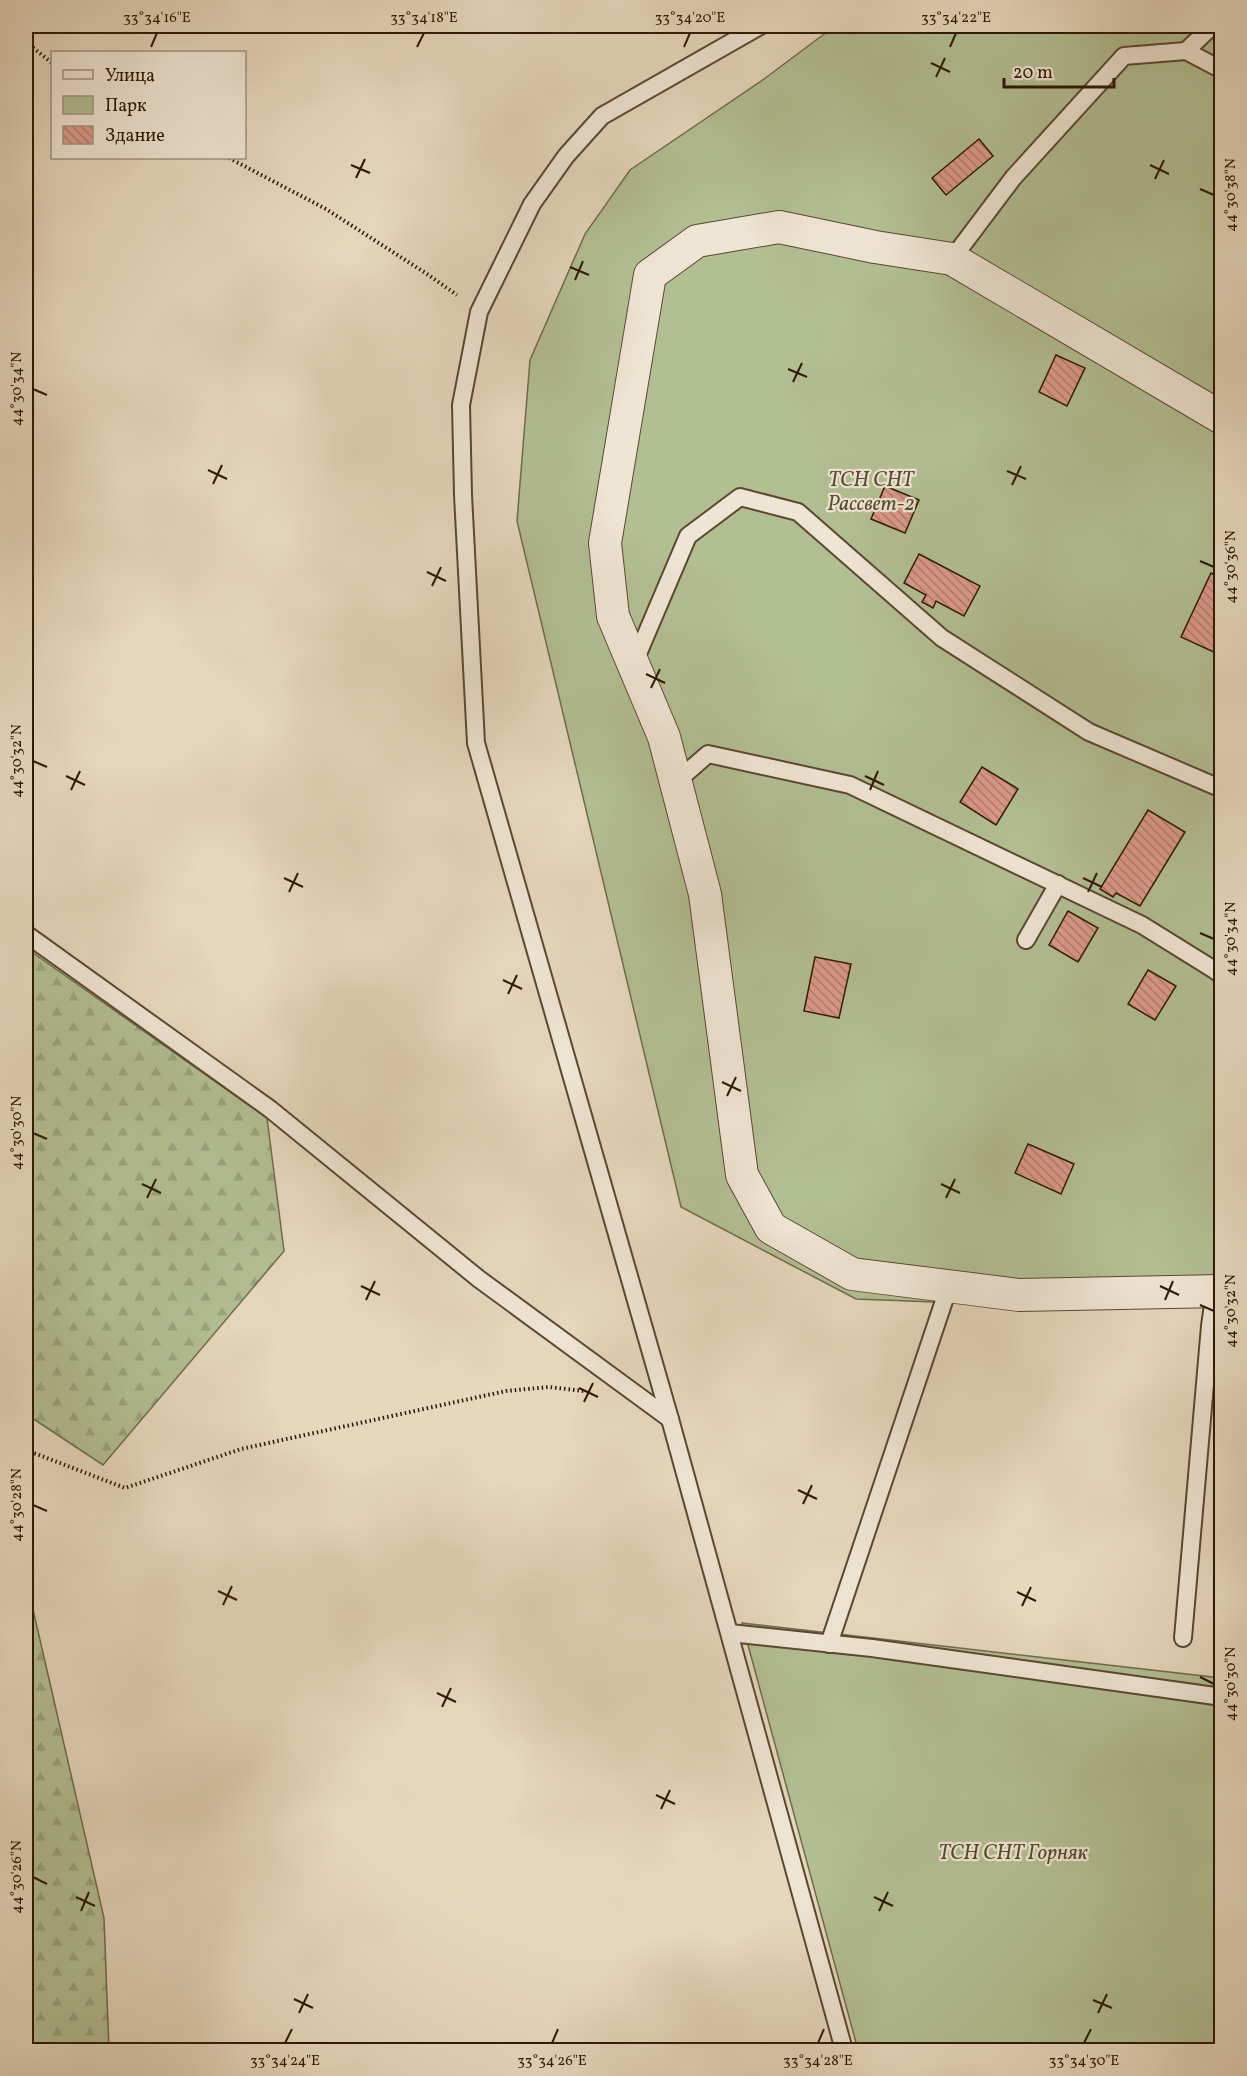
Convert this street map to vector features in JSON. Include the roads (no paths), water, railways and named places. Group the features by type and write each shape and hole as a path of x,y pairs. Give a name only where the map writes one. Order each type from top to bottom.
{"street":[{"path":"1218,1291 1019,1295 852,1274 771,1228 742,1175 705,894 664,737 613,616 605,543 650,275 697,241 779,227 875,247 952,259 1221,418"}],"lane":[{"path":"760,26 602,116 566,156 532,204 479,312 461,405 463,495 476,743 670,1419 844,2050"},
{"path":"1186,51 1212,26"},
{"path":"952,259 1013,178 1124,56 1186,51 1221,70"},
{"path":"633,664 688,536 740,497 798,512 942,638 1089,732 1221,789"},
{"path":"676,783 708,754 850,784 1142,925 1216,970 1221,976"},
{"path":"1026,940 1059,884"},
{"path":"26,934 270,1108 479,1279 670,1419"},
{"path":"829,1644 949,1286"},
{"path":"1182,1638 1210,1326 1218,1291"},
{"path":"730,1633 829,1644 1221,1697"}],"park label":[{"name":"ТСН СНТ Рассвет-2","path":"871,491"},
{"name":"ТСН СНТ Горняк","path":"1013,1852"}]}
